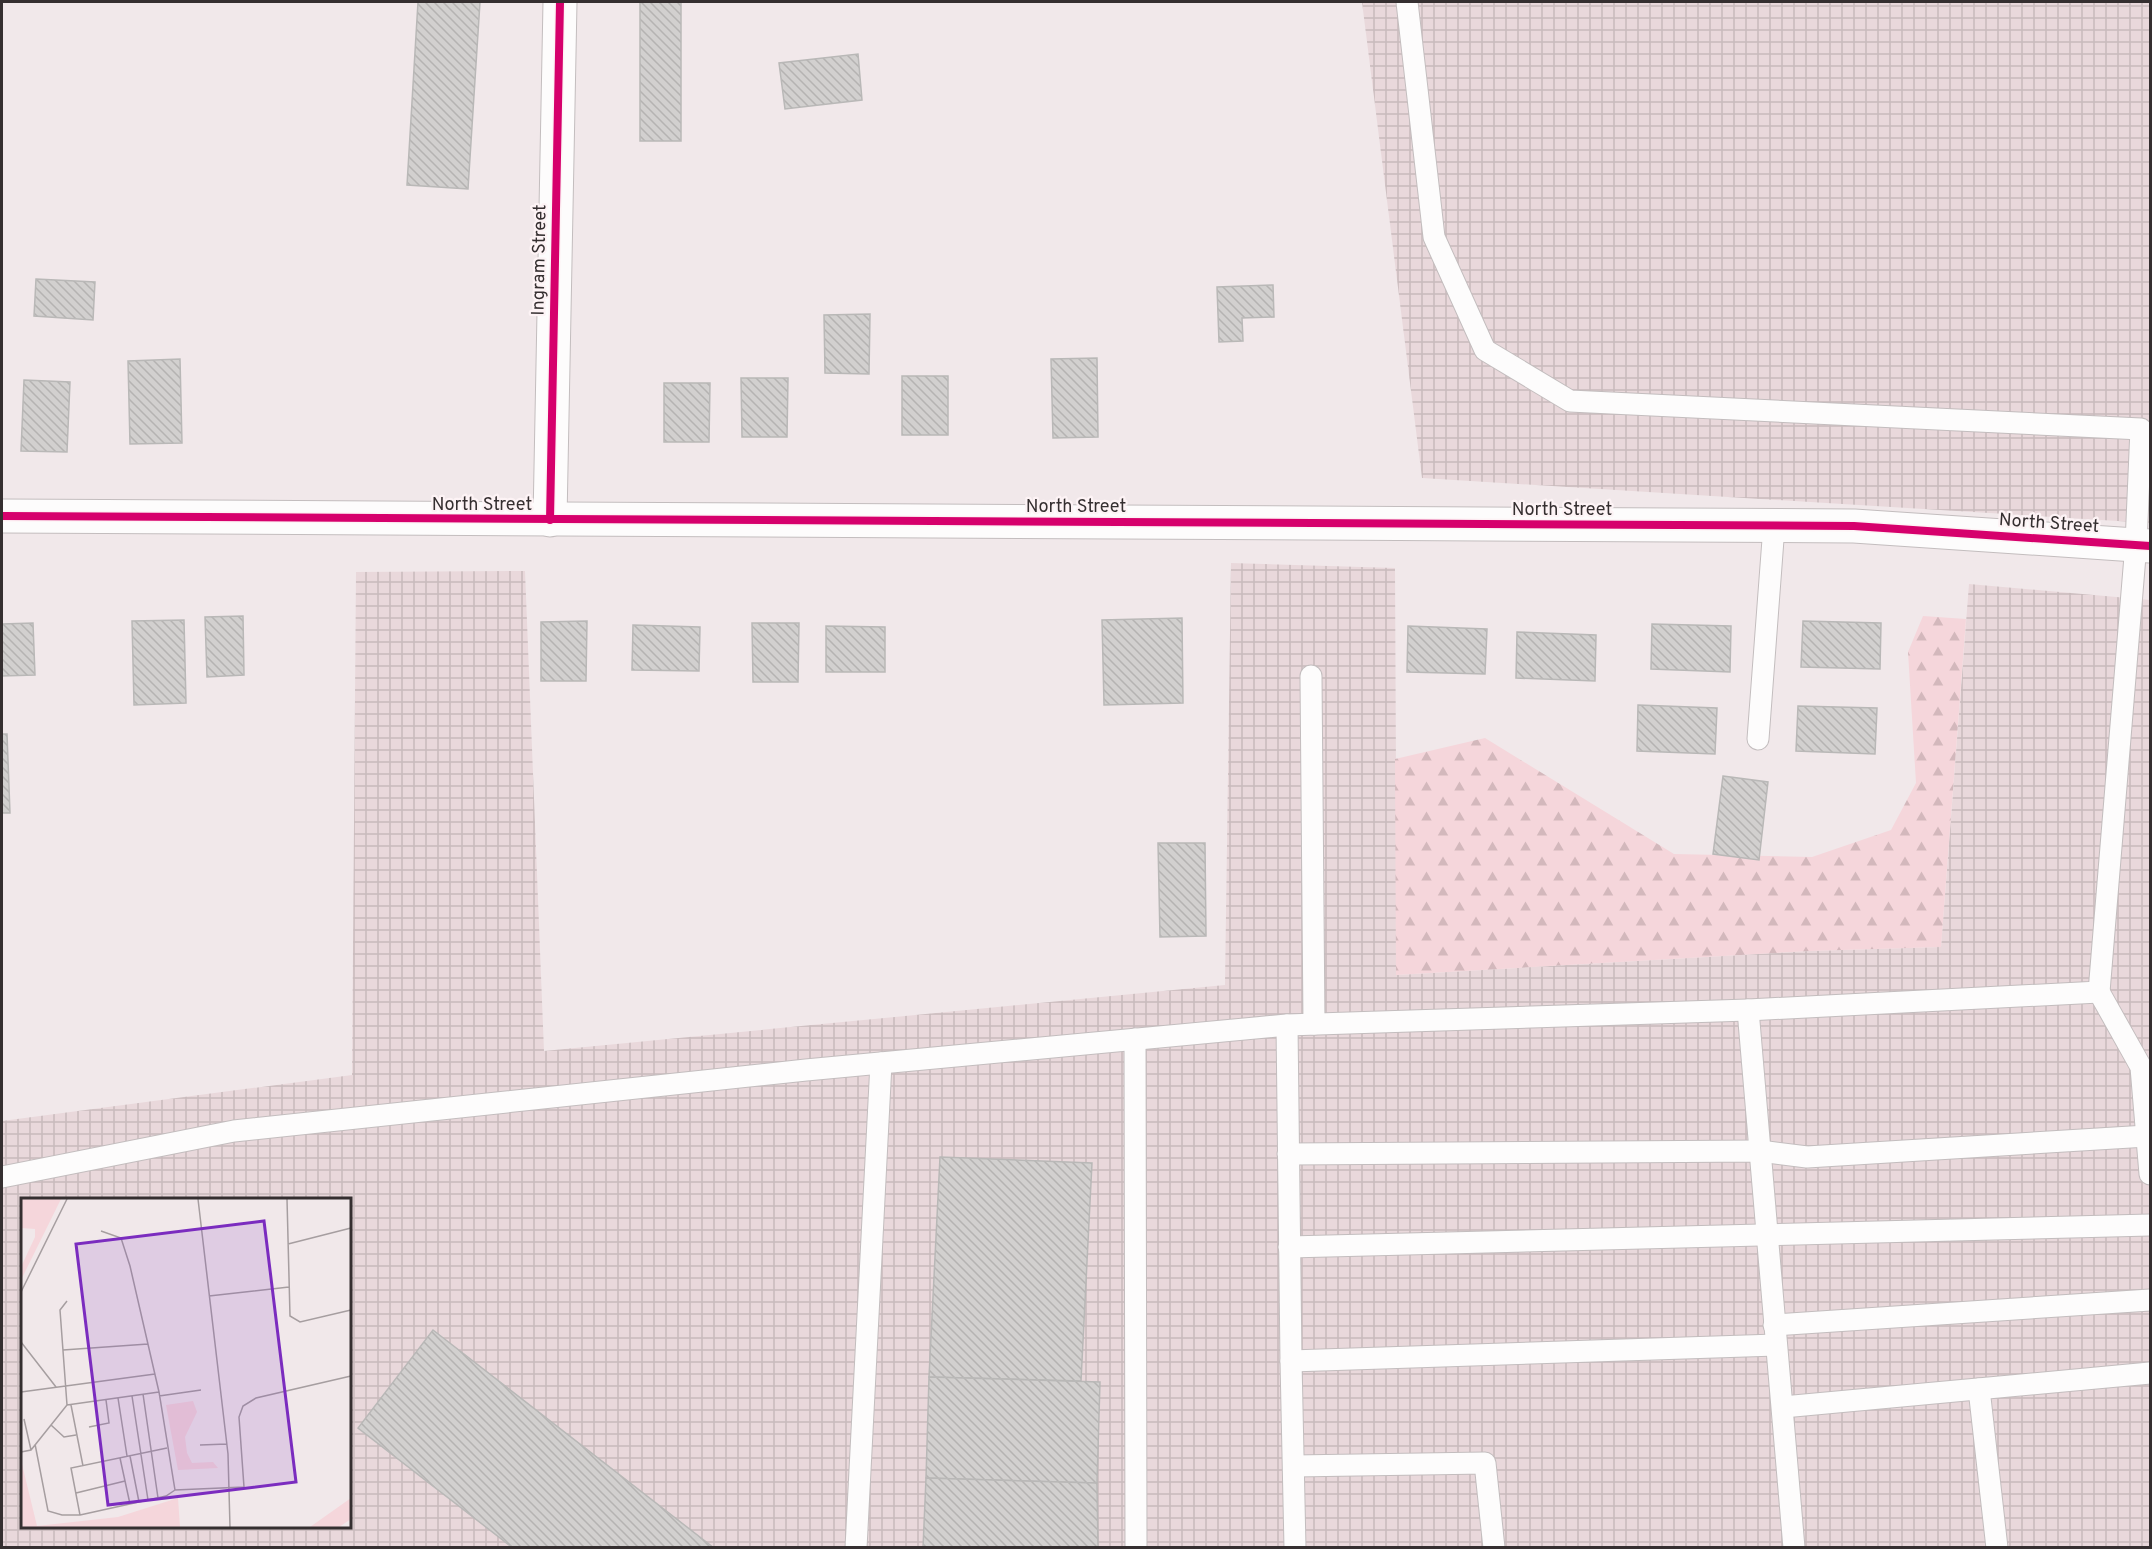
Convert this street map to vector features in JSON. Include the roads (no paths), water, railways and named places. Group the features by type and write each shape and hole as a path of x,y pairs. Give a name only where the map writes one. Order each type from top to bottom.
{"street":[{"name":"Ingram Street","path":"550,520 560,2"},
{"name":"North Street","path":"2,516 1854,526 2143,545"}],"lane":[{"path":"1407,2 1434,237 1485,350 1570,401 2141,429 2143,545 2099,992 2141,1067 2151,1173"},
{"path":"1758,739 1774,526"},
{"path":"1311,676 1314,1024"},
{"path":"2,1177 234,1131 881,1063 1287,1025 1748,1010 2099,992"},
{"path":"1748,1010 1775,1335 1784,1407 1794,1548"},
{"path":"1287,1025 1295,1548"},
{"path":"1136,1039 1136,1548"},
{"path":"856,1548 881,1063"},
{"path":"1288,1154 1760,1151 1807,1157 2147,1136"},
{"path":"1289,1247 2151,1225"},
{"path":"1291,1361 1775,1335 2151,1300"},
{"path":"1784,1407 2151,1373"},
{"path":"1979,1389 1997,1548"},
{"path":"1294,1466 1485,1463 1494,1548"}]}
